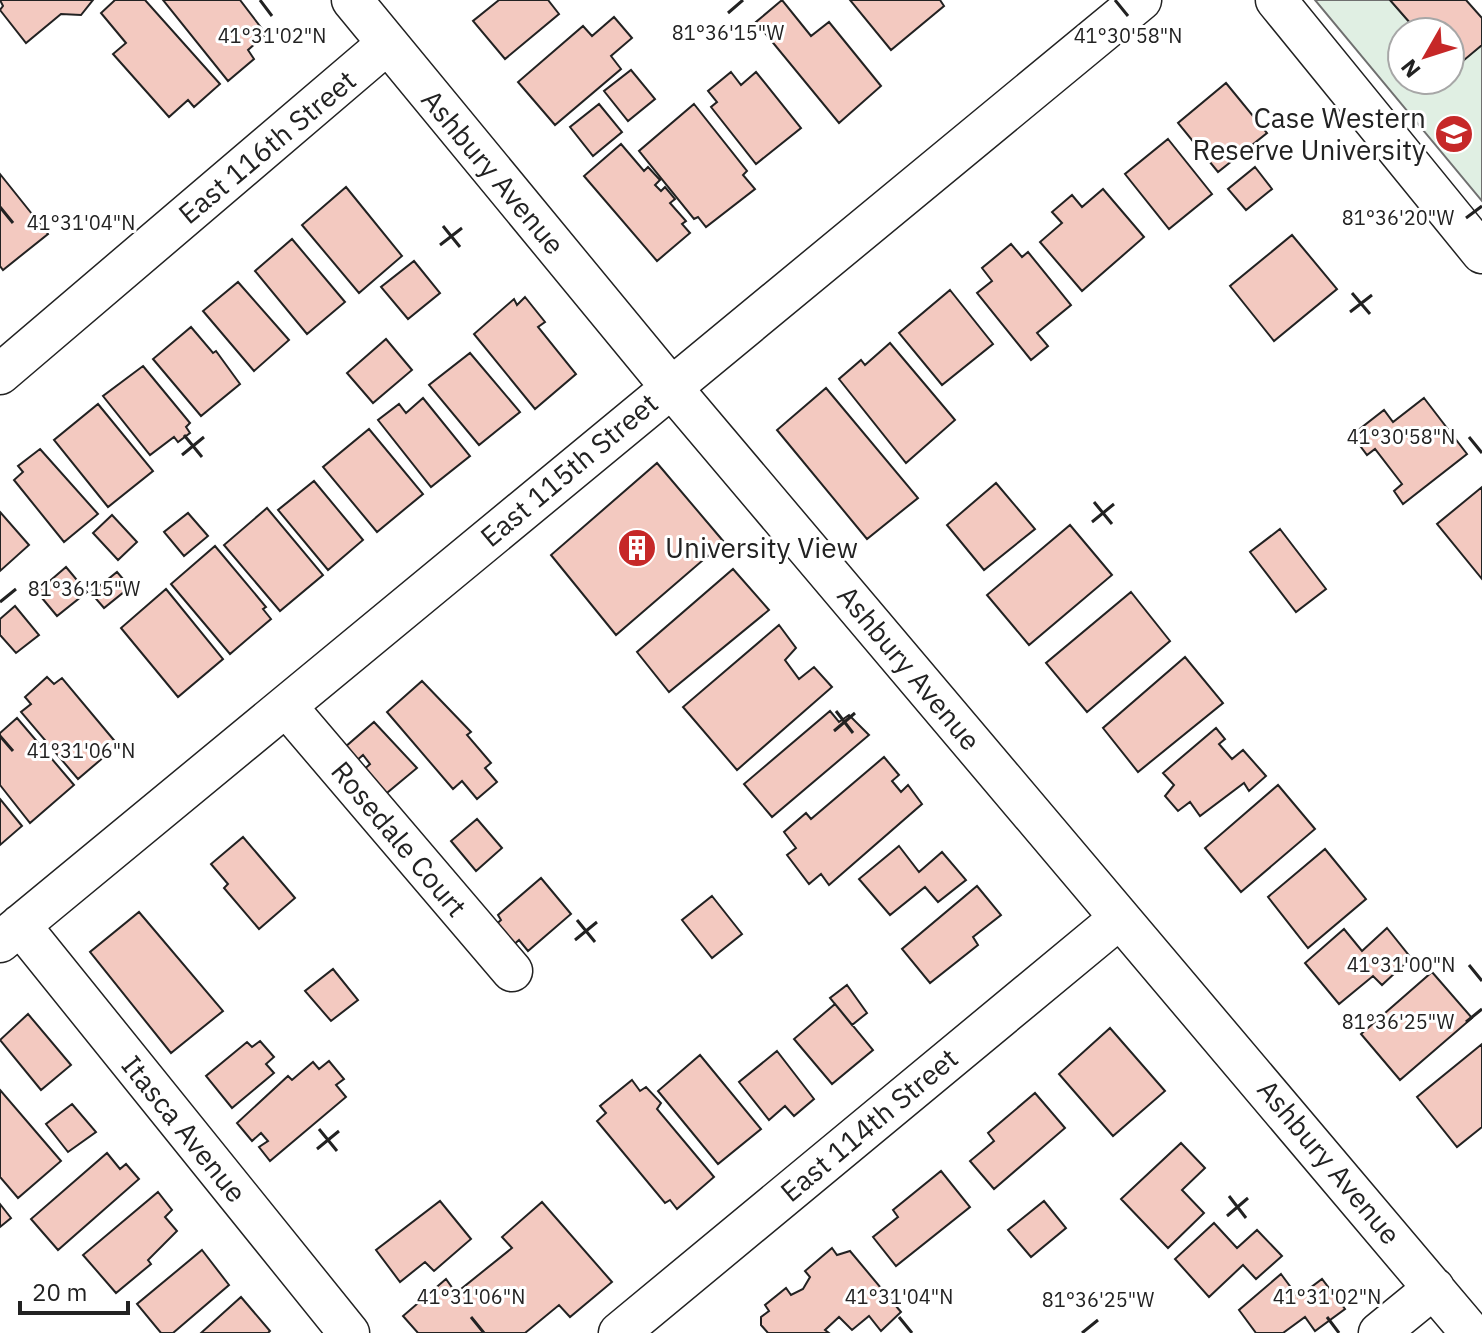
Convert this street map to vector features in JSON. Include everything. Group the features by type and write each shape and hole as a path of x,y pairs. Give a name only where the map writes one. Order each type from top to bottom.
{"street":[{"name":"Ashbury Avenue","path":"352,0 670,386 1471,1333"},
{"name":"East 115th Street","path":"10,934 1141,0"},
{"path":"1276,0 1482,253"},
{"name":"East 116th Street","path":"0,374 387,44"},
{"name":"Rosedale Court","path":"286,706 512,971"},
{"name":"East 114th Street","path":"619,1333 1120,918"},
{"name":"Itasca Avenue","path":"10,934 349,1333"},
{"path":"1379,1333 1434,1288"}],"green space":[{"path":"1315,0 1390,0 1404,16 1386,16 1386,85"},
{"path":"1482,45 1482,201 1395,96 1466,96 1466,57"}],"building":[{"path":"0,0 93,0 81,15 61,14 26,43 0,10 3,6"},
{"path":"115,0 145,0 220,84 194,107 188,100 169,117 113,54 126,43 101,13"},
{"path":"163,0 240,0 266,34 248,50 254,59 228,81"},
{"path":"499,0 548,0 559,14 505,59 473,21"},
{"path":"782,0 811,36 829,22 881,86 839,123 756,22"},
{"path":"850,0 940,0 944,6 891,50"},
{"path":"1390,0 1466,0 1482,18 1482,45 1466,58 1466,16 1404,16"},
{"path":"614,17 632,38 611,56 621,69 555,125 518,82 583,26 592,36"},
{"path":"631,70 655,99 628,121 604,91"},
{"path":"731,72 741,85 756,72 801,128 756,164 711,107 717,102 708,91"},
{"path":"1226,83 1267,133 1218,172 1178,123"},
{"path":"599,104 622,132 593,156 570,127"},
{"path":"694,104 747,171 743,175 755,189 706,227 698,217 694,219 639,151"},
{"path":"1168,139 1212,194 1169,229 1125,174"},
{"path":"621,144 644,171 648,167 660,180 655,185 661,191 665,187 675,199 670,203 686,221 682,224 690,233 657,261 584,176"},
{"path":"1255,167 1272,189 1246,210 1228,189"},
{"path":"0,174 48,234 3,270 0,266"},
{"path":"346,187 402,256 359,293 302,225"},
{"path":"1103,189 1144,237 1082,291 1040,242 1062,223 1052,212 1072,195 1082,207"},
{"path":"1292,235 1337,289 1274,341 1230,286"},
{"path":"292,239 345,302 307,334 255,271"},
{"path":"1011,244 1022,257 1028,252 1071,305 1037,333 1048,346 1031,360 977,293 992,281 982,268"},
{"path":"414,261 440,293 408,319 381,287"},
{"path":"238,282 289,340 254,371 203,311"},
{"path":"950,290 993,344 942,385 899,333"},
{"path":"525,297 545,322 538,327 576,374 535,409 474,334 514,299 517,305"},
{"path":"191,327 213,353 216,351 240,384 201,416 153,359"},
{"path":"386,339 412,370 373,403 347,373"},
{"path":"890,343 955,420 906,463 839,379 861,360 865,365"},
{"path":"470,353 520,412 479,445 429,385"},
{"path":"143,366 190,423 186,427 190,433 178,442 174,437 150,455 103,396"},
{"path":"826,388 918,498 867,539 777,430"},
{"path":"423,398 470,456 431,487 378,420 399,404 406,413"},
{"path":"1424,398 1467,454 1403,504 1394,491 1402,484 1375,449 1367,455 1352,435 1384,410 1393,422"},
{"path":"98,404 153,471 108,507 54,440"},
{"path":"369,429 423,494 377,532 323,467"},
{"path":"40,449 98,514 64,542 14,480 23,472 18,466"},
{"name":"University View","path":"657,463 724,542 616,635 551,555"},
{"path":"314,481 363,540 328,570 278,510"},
{"path":"996,483 1035,529 984,570 947,525"},
{"path":"1482,487 1482,579 1437,524"},
{"path":"267,508 323,575 280,611 224,545"},
{"path":"0,512 29,545 0,571"},
{"path":"188,513 208,536 184,556 164,532"},
{"path":"112,515 137,542 118,560 93,533"},
{"path":"1070,525 1112,575 1029,645 987,595"},
{"path":"1280,529 1326,589 1296,612 1250,552"},
{"path":"215,546 266,607 263,609 271,619 230,654 171,584"},
{"path":"66,567 87,592 57,616 37,592"},
{"path":"733,569 769,610 669,692 637,652"},
{"path":"117,572 130,587 104,608 91,593"},
{"path":"166,589 223,659 178,697 121,628"},
{"path":"1131,592 1170,641 1087,712 1046,663"},
{"path":"15,606 39,635 16,653 0,635 0,619"},
{"path":"779,625 796,648 785,660 799,679 814,667 832,687 737,770 683,707"},
{"path":"1185,657 1223,703 1138,772 1103,728"},
{"path":"47,677 54,684 62,678 118,745 78,779 21,712 31,704 25,697"},
{"path":"422,681 471,732 467,735 491,763 485,768 497,782 477,799 462,781 453,789 387,712"},
{"path":"830,711 839,722 849,715 869,735 772,817 744,784"},
{"path":"17,718 74,785 30,823 0,785 0,733"},
{"path":"374,722 417,768 382,797 361,772 370,764 363,755 355,762 344,748"},
{"path":"1216,728 1225,739 1219,744 1232,759 1243,750 1266,776 1249,791 1244,783 1200,816 1190,802 1178,811 1165,796 1174,785 1163,773"},
{"path":"884,757 899,775 892,781 901,792 908,785 922,804 829,885 821,874 809,884 787,855 796,848 784,832 806,813 811,819"},
{"path":"1278,785 1315,829 1241,892 1205,848"},
{"path":"0,799 22,826 0,845"},
{"path":"477,819 502,848 476,871 451,841"},
{"path":"243,837 295,898 259,929 224,888 228,884 211,864"},
{"path":"899,846 919,872 942,852 966,880 938,902 925,887 890,915 859,879"},
{"path":"1325,849 1366,899 1308,948 1268,897"},
{"path":"541,878 571,914 528,951 519,940 511,947 493,927 501,920 498,915"},
{"path":"977,886 1001,915 973,937 978,945 930,983 902,949"},
{"path":"712,896 742,934 712,958 682,920"},
{"path":"139,912 223,1011 171,1053 90,952"},
{"path":"1387,928 1411,958 1382,985 1373,976 1339,1004 1305,963 1344,929 1362,951"},
{"path":"333,969 358,1000 331,1021 305,991"},
{"path":"1432,972 1472,1018 1400,1080 1361,1034"},
{"path":"847,985 867,1013 852,1025 830,998"},
{"path":"835,1004 873,1050 832,1084 794,1039"},
{"path":"28,1014 71,1065 41,1090 0,1040"},
{"path":"1110,1028 1165,1091 1113,1136 1059,1074"},
{"path":"260,1041 274,1057 266,1064 274,1073 232,1108 206,1076 247,1042 252,1047"},
{"path":"1482,1044 1482,1127 1457,1147 1417,1097"},
{"path":"777,1051 814,1099 794,1116 785,1106 769,1120 739,1082"},
{"path":"700,1055 761,1129 718,1164 658,1091"},
{"path":"329,1061 344,1079 336,1085 346,1097 270,1161 259,1147 268,1141 261,1133 252,1141 237,1123 288,1076 292,1080 313,1062 319,1069"},
{"path":"632,1080 640,1091 646,1087 661,1103 657,1109 714,1177 677,1209 670,1200 665,1203 597,1121 606,1113 600,1106"},
{"path":"0,1090 61,1161 18,1198 0,1177"},
{"path":"1035,1093 1065,1128 994,1189 970,1161 994,1141 988,1133"},
{"path":"72,1104 96,1132 68,1152 46,1124"},
{"path":"1181,1143 1205,1168 1182,1190 1204,1213 1168,1248 1121,1199"},
{"path":"107,1153 120,1169 126,1164 139,1179 58,1250 31,1219"},
{"path":"941,1171 970,1207 896,1266 873,1237 898,1217 893,1210"},
{"path":"158,1192 172,1210 165,1217 177,1231 148,1260 151,1264 116,1293 83,1255"},
{"path":"440,1201 471,1239 434,1271 425,1262 400,1282 376,1250"},
{"path":"1044,1201 1066,1228 1031,1257 1008,1230"},
{"path":"542,1202 612,1282 570,1317 559,1305 525,1333 418,1333 403,1316 446,1279 456,1293 512,1248 502,1237"},
{"path":"0,1204 11,1218 0,1227"},
{"path":"1214,1223 1237,1248 1257,1230 1282,1256 1256,1279 1243,1265 1209,1297 1175,1259"},
{"path":"832,1248 837,1255 850,1251 901,1312 881,1331 869,1316 852,1330 839,1317 825,1330 829,1333 768,1333 761,1325 761,1317 769,1311 765,1305 786,1288 791,1295 803,1289 810,1277 805,1271"},
{"path":"202,1250 229,1285 173,1333 161,1333 137,1304"},
{"path":"1281,1274 1298,1297 1322,1279 1345,1309 1315,1331 1305,1317 1283,1333 1256,1333 1239,1310"},
{"path":"241,1297 270,1331 268,1333 201,1333"}],"place":[{"name":"Case Western Reserve University","path":"1454,134"},
{"name":"University View","path":"637,548"}]}
